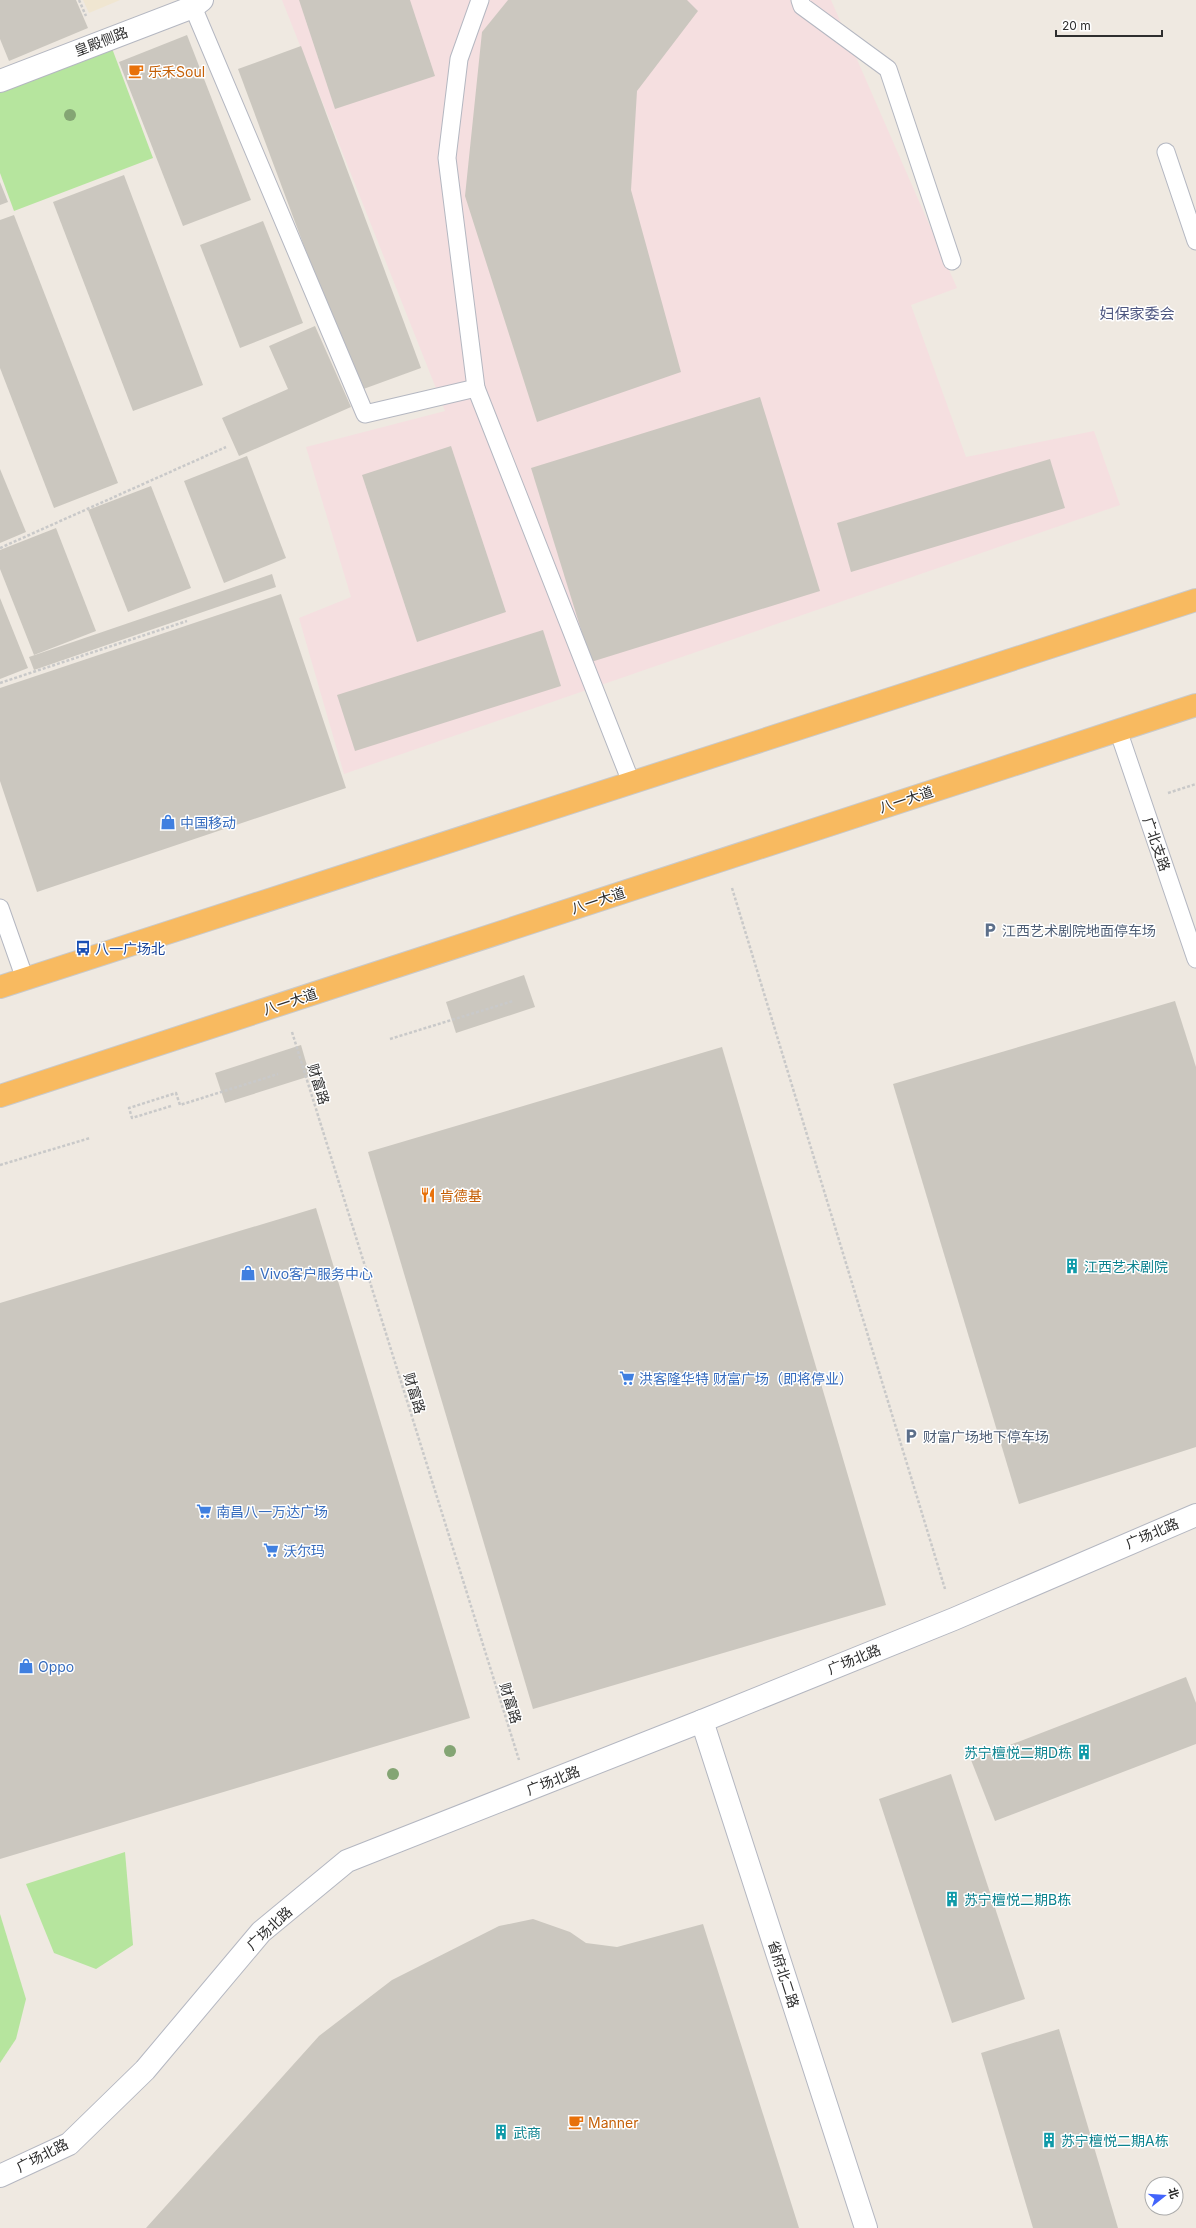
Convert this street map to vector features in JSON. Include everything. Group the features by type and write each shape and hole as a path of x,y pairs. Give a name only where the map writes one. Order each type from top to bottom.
{"highway":[{"path":"0,987 1196,600"},
{"name":"八一大道","path":"0,1096 1196,704"}],"street":[{"name":"皇殿侧路","path":"0,81 197,4"},
{"name":"广场北路","path":"0,2176 68,2144 144,2070 261,1932 347,1861 702,1721 954,1619 1196,1515"},
{"name":"省府北二路","path":"702,1721 866,2228"}],"lane":[{"path":"480,0 459,60 447,158 476,388 631,782"},
{"path":"800,0 802,6 888,69 952,261"},
{"path":"197,4 365,414 476,388"},
{"path":"1166,152 1196,241"},
{"name":"广北支路","path":"1118,730 1196,959"},
{"path":"0,908 25,979"}],"path":[{"path":"0,548 226,447"},
{"path":"0,684 187,622"},
{"path":"723,859 954,1619"},
{"path":"390,1039 513,1001"},
{"name":"财富路","path":"284,1003 528,1790"},
{"path":"171,1106 132,1118 129,1108 176,1093 180,1105 278,1074"},
{"path":"0,1165 90,1138"}],"shaded area":[{"path":"83,0 120,0 89,13"},
{"path":"282,0 831,0 957,288 911,305 966,457 1094,431 1120,505 344,774 299,618 351,597 306,447 445,411"}],"green space":[{"path":"110,43 153,158 14,211 0,173 0,84"},
{"path":"125,1852 133,1945 96,1969 54,1953 26,1884"},
{"path":"0,1914 26,1999 16,2039 0,2063"}],"building":[{"path":"0,0 76,0 88,28 9,61 0,39"},
{"path":"299,0 410,0 435,76 335,109"},
{"path":"508,0 687,0 698,11 637,91 631,190 681,372 537,422 465,196 482,32"},
{"path":"187,35 251,200 183,226 119,62"},
{"path":"301,46 421,368 358,391 238,69"},
{"path":"124,175 203,385 133,411 53,202"},
{"path":"0,182 8,202 0,205"},
{"path":"14,215 118,483 54,508 0,368 0,220"},
{"path":"263,221 303,323 240,348 200,245"},
{"path":"315,326 351,407 239,456 222,418 288,389 269,346"},
{"path":"760,397 820,591 591,662 531,468"},
{"path":"451,446 506,612 417,642 362,475"},
{"path":"247,456 286,558 224,583 184,481"},
{"path":"1050,459 1065,508 851,572 837,523"},
{"path":"0,469 26,532 0,543"},
{"path":"151,486 191,588 128,612 88,510"},
{"path":"56,528 96,631 34,655 0,569 0,550"},
{"path":"272,574 276,587 34,670 29,657"},
{"path":"281,594 346,788 37,892 0,781 0,688"},
{"path":"0,598 28,668 0,679"},
{"path":"543,630 561,686 355,751 337,695"},
{"path":"524,975 535,1007 456,1033 446,1002"},
{"name":"江西艺术剧院","path":"1175,1001 1196,1067 1196,1447 1019,1504 893,1084"},
{"path":"301,1045 310,1076 225,1103 215,1073"},
{"name":"洪客隆华特 财富广场（即将停业）","path":"722,1047 886,1605 533,1709 368,1152"},
{"name":"南昌八一万达广场","path":"316,1208 470,1718 0,1859 0,1303"},
{"name":"苏宁檀悦二期D栋","path":"1186,1677 1196,1703 1196,1744 995,1821 971,1760"},
{"name":"苏宁檀悦二期B栋","path":"951,1774 1025,1999 952,2023 879,1799"},
{"name":"武商","path":"533,1919 570,1932 586,1943 617,1947 703,1924 799,2228 146,2228 319,2036 392,1980 499,1926"},
{"name":"苏宁檀悦二期A栋","path":"1059,2029 1118,2228 1033,2228 981,2053"}],"place":[{"name":"乐禾Soul","path":"136,71"},
{"name":"中国移动","path":"168,822"},
{"name":"江西艺术剧院地面停车场","path":"990,930"},
{"name":"八一广场北","path":"83,948"},
{"name":"肯德基","path":"428,1195"},
{"name":"江西艺术剧院","path":"1072,1266"},
{"name":"Vivo客户服务中心","path":"248,1273"},
{"name":"洪客隆华特 财富广场（即将停业）","path":"627,1378"},
{"name":"财富广场地下停车场","path":"911,1436"},
{"name":"南昌八一万达广场","path":"204,1511"},
{"name":"沃尔玛","path":"271,1550"},
{"name":"Oppo","path":"26,1666"},
{"name":"苏宁檀悦二期D栋","path":"1084,1752"},
{"name":"苏宁檀悦二期B栋","path":"952,1899"},
{"name":"Manner","path":"576,2122"},
{"name":"武商","path":"501,2132"},
{"name":"苏宁檀悦二期A栋","path":"1049,2140"}],"district":[{"name":"妇保家委会","path":"1137,313"}]}
